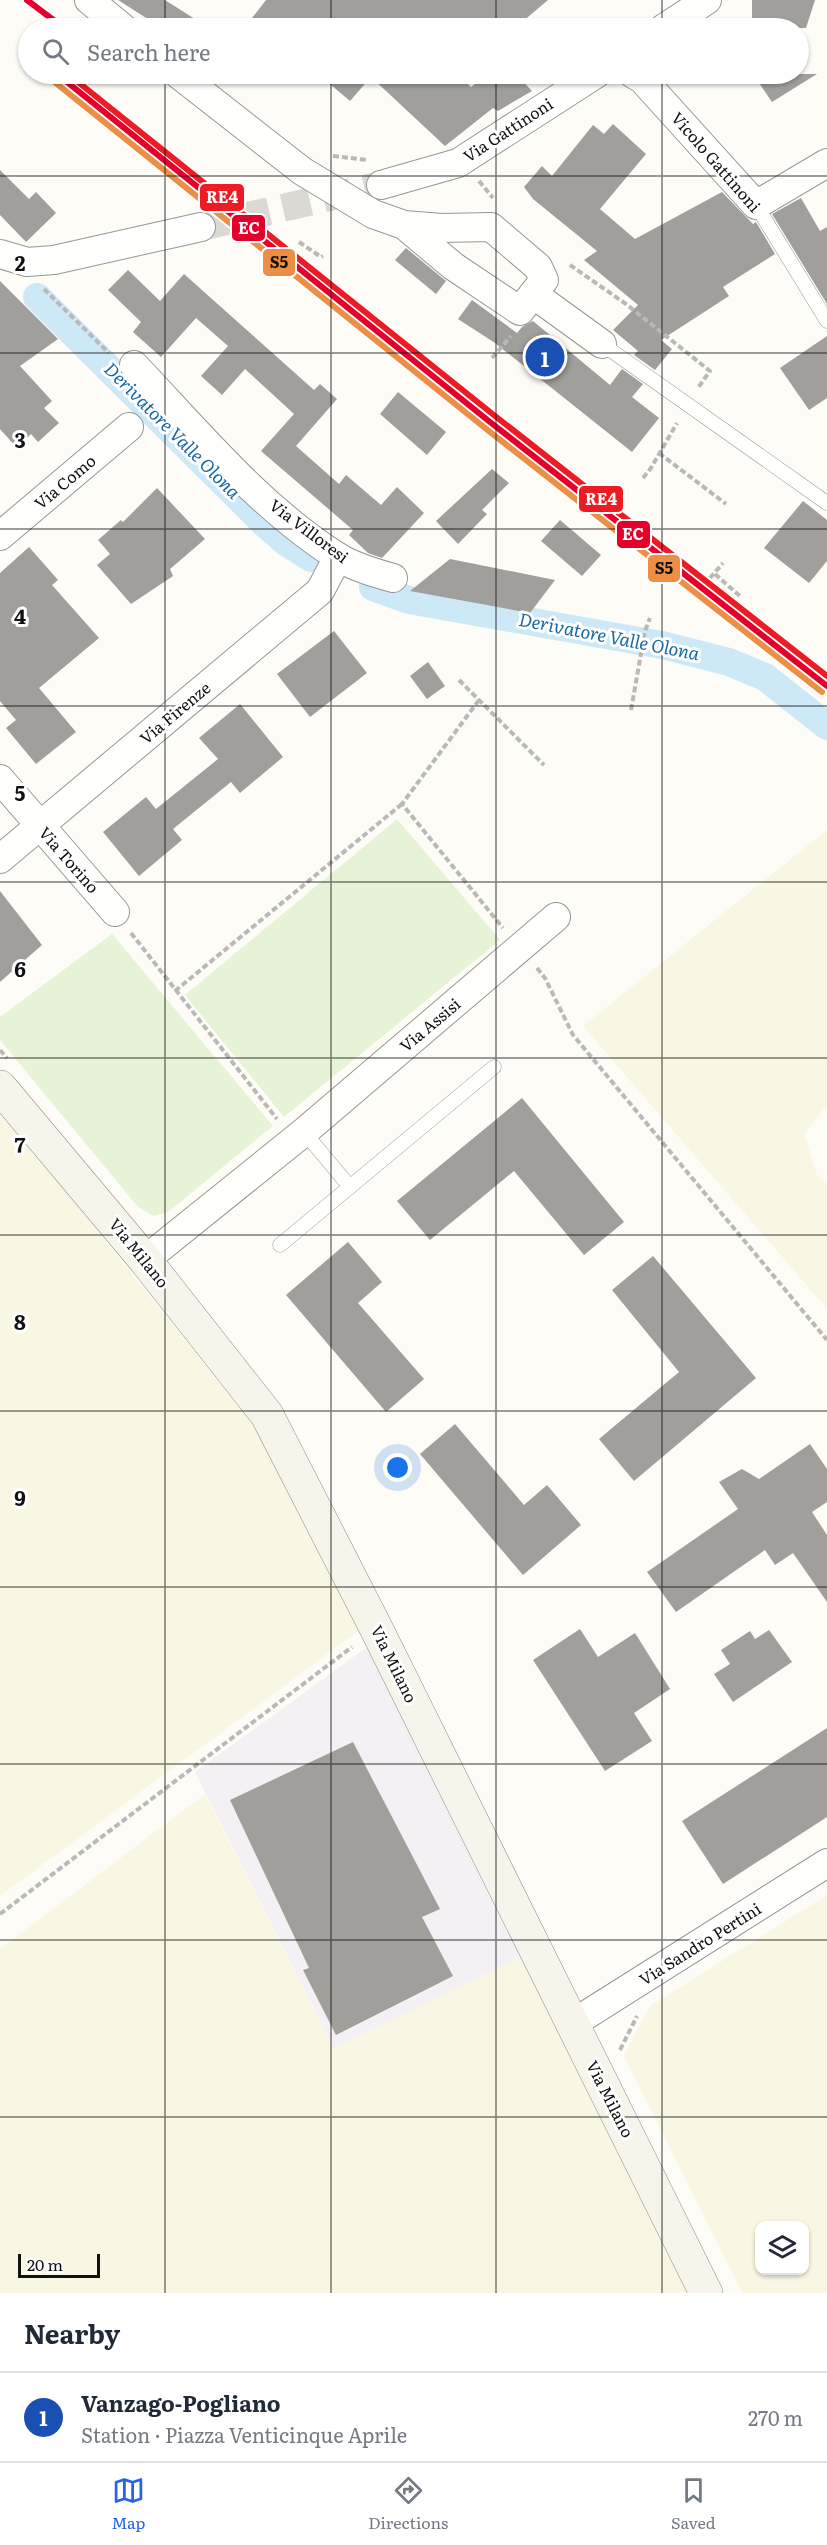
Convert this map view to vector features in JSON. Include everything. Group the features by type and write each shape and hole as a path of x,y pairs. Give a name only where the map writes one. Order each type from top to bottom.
{"street":[{"path":"89,0 111,18"},
{"path":"679,18 707,0"},
{"path":"191,84 302,171 373,214 404,225 442,228 491,227 538,267 544,280 520,311 453,266 404,225"},
{"name":"Via Gattinoni","path":"381,185 458,163 580,84"},
{"name":"Vicolo Gattinoni","path":"647,84 756,205"},
{"path":"756,205 827,163"},
{"path":"0,254 27,262 54,260 201,227"},
{"path":"533,294 602,344"},
{"name":"Via Villoresi","path":"134,365 234,470 289,521 338,557 371,572 393,578"},
{"name":"Via Como","path":"0,536 129,427"},
{"name":"Via Firenze","path":"0,860 320,591 338,557"},
{"name":"Via Torino","path":"0,779 115,912"},
{"name":"Via Assisi","path":"145,1260 186,1230 299,1136 555,917"},
{"name":"Via Milano","path":"0,1087 145,1260 267,1415 376,1628 706,2293"},
{"name":"Via Sandro Pertini","path":"572,2024 827,1863"}],"lane":[{"name":"Vicolo Gattinoni","path":"756,205 827,321"},
{"path":"602,344 827,504"},
{"path":"280,1245 494,1066"},
{"path":"299,1136 350,1187"}],"path":[{"path":"299,242 321,258 323,256"},
{"path":"40,284 126,370 134,365"},
{"path":"492,358 512,334"},
{"path":"660,453 726,504"},
{"path":"643,478 651,468"},
{"path":"705,585 723,563"},
{"path":"715,574 741,597"},
{"path":"631,710 645,631 650,618"},
{"path":"459,680 544,765"},
{"path":"175,991 402,804 479,700"},
{"path":"402,804 545,978 573,1035 827,1340"},
{"path":"115,912 175,991 299,1136"},
{"path":"0,1914 376,1628"}],"shaded area":[{"path":"827,830 827,1105 804,1134 817,1175 827,1183 827,1309 583,1026"},
{"path":"0,1110 258,1431 361,1629 0,1896"},
{"path":"374,1642 525,1955 334,2049 195,1772"},
{"path":"205,1794 334,2049 525,1955 692,2293 0,2293 0,1949"},
{"path":"827,1895 827,2293 742,2293 624,2056 650,2006"}],"green space":[{"path":"397,819 500,940 284,1117 185,995"},
{"path":"112,934 273,1126 168,1212 154,1216 138,1207 0,1040 0,1017"}],"building":[{"path":"118,0 165,0 193,18 146,18"},
{"path":"266,0 548,0 527,18 252,18"},
{"path":"752,0 815,0 809,19 752,18"},
{"path":"330,84 365,84 350,101"},
{"path":"379,84 468,84 471,87 475,84 525,84 532,91 498,111 493,108 445,146"},
{"path":"760,84 801,84 772,102"},
{"path":"613,124 646,154 600,209 635,239 722,192 753,224 756,222 775,254 723,287 729,296 661,340 672,349 655,370 634,355 638,351 613,330 638,305 584,260 597,251 533,199 524,187 542,166 552,176 593,125 604,134"},
{"path":"0,170 29,199 36,192 56,213 26,242 0,215"},
{"path":"801,198 820,231 827,227 827,304 772,214"},
{"path":"406,248 446,281 436,294 395,260"},
{"path":"128,270 160,301 184,274 314,390 320,384 337,399 296,446 339,484 346,475 381,505 397,487 424,513 382,558 368,553 349,535 353,530 261,451 294,414 245,369 222,395 201,376 228,346 196,318 161,357 133,332 141,322 108,290"},
{"path":"0,281 58,339 20,366 52,401 44,408 59,423 38,442 31,434 17,448 0,429"},
{"path":"472,300 517,333 533,321 610,385 622,369 643,384 632,397 659,418 632,452 495,343 458,319"},
{"path":"827,336 827,398 809,410 780,368"},
{"path":"398,392 446,432 427,455 380,414"},
{"path":"492,469 509,483 482,510 487,514 458,544 436,521"},
{"path":"157,488 205,539 170,569 173,576 131,604 97,565 110,554 98,540 121,520 123,522"},
{"path":"803,501 827,520 827,561 809,583 764,548"},
{"path":"560,520 601,555 582,576 541,541"},
{"path":"29,547 58,580 52,585 99,638 39,688 76,732 36,764 6,728 16,720 0,701 0,573"},
{"path":"450,559 555,580 530,613 410,591"},
{"path":"334,631 367,673 310,717 277,674"},
{"path":"428,662 445,686 427,699 410,676"},
{"path":"240,704 283,757 240,793 231,782 173,829 182,840 139,876 103,832 146,797 156,809 218,759 199,738"},
{"path":"0,891 42,945 0,982"},
{"path":"522,1098 624,1222 584,1255 514,1171 430,1240 397,1201"},
{"path":"348,1242 382,1282 358,1303 424,1379 386,1412 286,1295"},
{"path":"653,1256 756,1378 634,1481 599,1439 679,1372 612,1290"},
{"path":"455,1424 524,1505 547,1485 581,1525 523,1575 420,1454"},
{"path":"810,1444 827,1469 827,1502 812,1512 827,1535 827,1602 793,1553 775,1565 765,1550 676,1612 647,1572 738,1509 719,1482 742,1469 759,1479"},
{"path":"580,1629 598,1657 635,1633 670,1689 634,1713 652,1741 605,1771 533,1660"},
{"path":"769,1630 792,1662 733,1702 714,1674 730,1664 721,1650 750,1631 755,1639"},
{"path":"827,1728 827,1817 723,1884 682,1821"},
{"path":"353,1742 440,1909 422,1917 453,1976 336,2035 303,1970 309,1968 230,1800"}],"waterway":[{"name":"Derivatore Valle Olona","path":"37,297 264,523 287,543 311,558"},
{"name":"Derivatore Valle Olona","path":"373,587 409,600 662,645 729,662 765,677 827,726"}],"tunnel":[{"path":"201,227 381,185"}],"transit line":[{"name":"EC","path":"27,0 51,18"},
{"name":"S5","path":"57,84 485,428 822,692"},
{"name":"EC","path":"69,84 490,422 827,686"},
{"name":"RE4","path":"80,84 495,416 827,676"}],"place":[{"name":"Vanzago-Pogliano","path":"545,357"}]}
